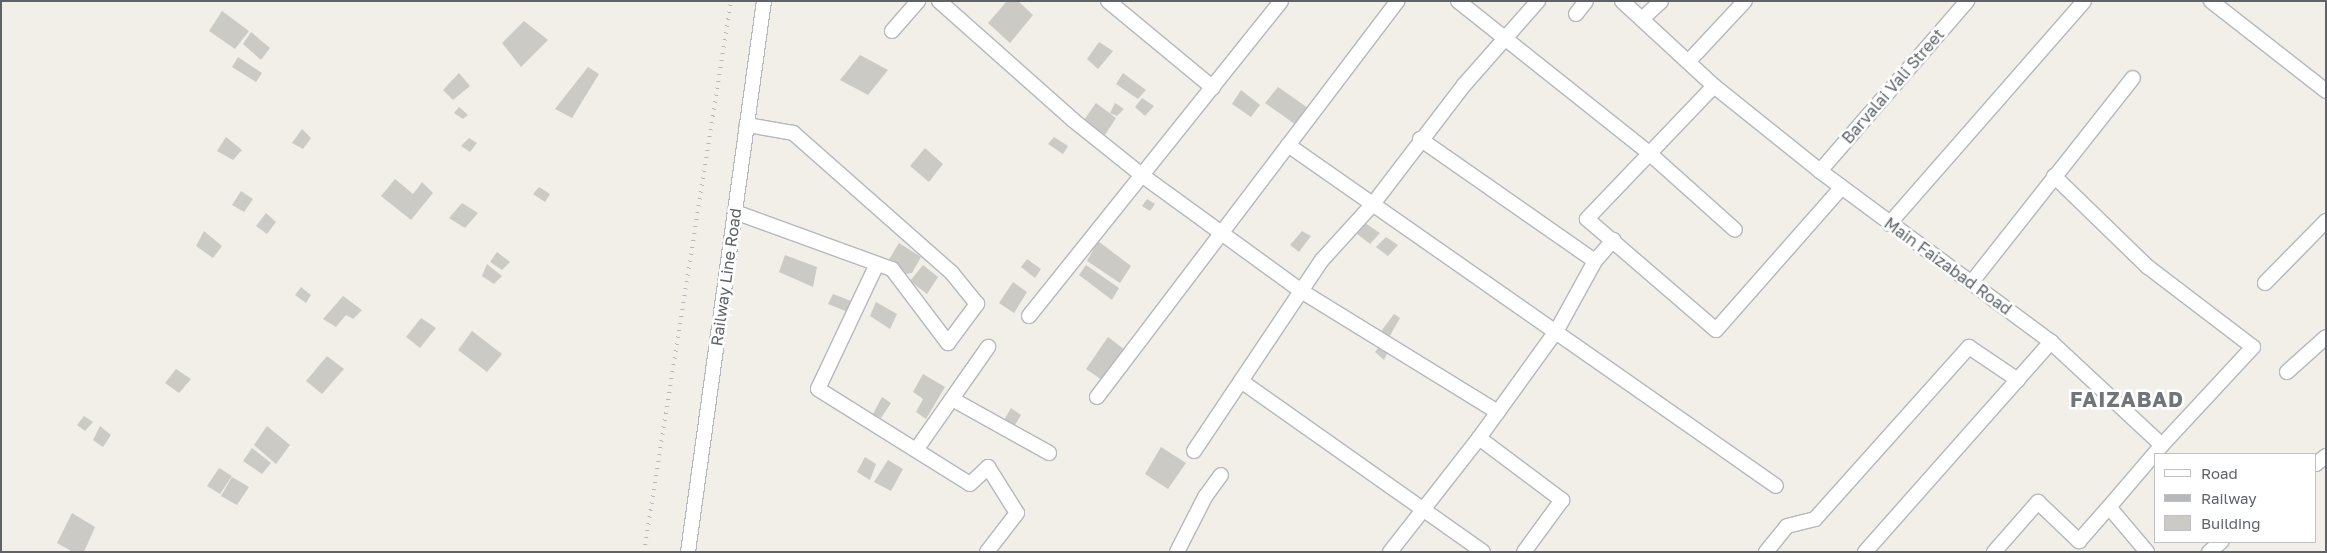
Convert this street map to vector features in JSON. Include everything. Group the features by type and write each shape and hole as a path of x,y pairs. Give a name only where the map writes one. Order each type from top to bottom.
{"street":[{"name":"Railway Line Road","path":"688,552 764,1"},
{"path":"892,31 918,1"},
{"path":"939,1 1073,120 1143,176 1301,292 1498,412"},
{"path":"1108,1 1213,88"},
{"path":"1029,316 1143,176 1281,1"},
{"path":"1097,397 1398,1"},
{"path":"1458,1 1649,153 1735,230"},
{"path":"1194,451 1322,260 1373,204 1420,139 1464,85 1508,39 1538,1"},
{"path":"1576,14 1586,1"},
{"name":"Main Faizabad Road","path":"1622,1 1714,86 1841,188 2051,342 2162,445"},
{"path":"1642,19 1661,1"},
{"path":"1689,61 1745,1"},
{"name":"Barvalai Vali Street","path":"1820,171 1967,1"},
{"path":"1890,224 2084,1"},
{"path":"2211,1 2326,92"},
{"path":"1971,283 2133,78"},
{"path":"1714,86 1586,219 1613,240 1716,330 1841,188"},
{"path":"735,212 892,270 948,343 977,304 952,273 792,133 747,125"},
{"path":"1420,139 1595,261"},
{"path":"1288,144 1557,330 1776,486"},
{"path":"2054,176 2148,267 2253,347 2155,453"},
{"path":"2265,283 2326,221"},
{"path":"1390,552 1422,507 1479,438 1557,330 1595,261 1613,240"},
{"path":"877,264 818,390 970,484 988,467 1017,512 987,552"},
{"path":"2287,372 2326,337"},
{"path":"1865,552 2051,342"},
{"path":"916,450 988,347"},
{"path":"1766,552 1786,526 1815,518 1969,347 2018,380"},
{"path":"1241,381 1484,552"},
{"path":"952,399 1049,453"},
{"path":"1479,438 1562,500 1524,552"},
{"path":"1994,552 2038,502 2079,542 2154,454"},
{"path":"1179,551 1205,497 1221,475"},
{"path":"2109,506 2147,552"},
{"path":"2209,552 2220,543"}],"building":[{"path":"1007,1 1018,1 1033,15 1010,43 988,23"},
{"path":"222,11 249,31 235,49 209,31"},
{"path":"524,21 548,40 521,67 502,43"},
{"path":"251,32 270,48 261,60 243,44"},
{"path":"1099,42 1113,51 1098,69 1087,59"},
{"path":"860,55 888,70 868,95 840,80"},
{"path":"238,57 262,73 256,82 232,67"},
{"path":"588,67 599,74 572,118 555,109"},
{"path":"459,73 470,86 453,100 443,90"},
{"path":"1123,73 1146,90 1138,99 1116,84"},
{"path":"1278,87 1308,108 1296,125 1265,103"},
{"path":"1241,90 1260,105 1251,117 1232,104"},
{"path":"1142,98 1154,106 1145,116 1135,107"},
{"path":"1096,103 1116,118 1105,135 1084,120"},
{"path":"1115,103 1124,109 1117,116 1110,113"},
{"path":"459,107 468,115 463,119 454,113"},
{"path":"302,129 311,138 303,149 292,143"},
{"path":"226,137 242,150 233,160 217,151"},
{"path":"1054,137 1068,146 1063,154 1048,144"},
{"path":"469,138 477,143 470,152 461,146"},
{"path":"925,148 943,164 929,182 910,166"},
{"path":"395,179 413,194 422,182 433,193 411,220 381,196"},
{"path":"539,187 550,194 545,202 533,194"},
{"path":"241,191 253,199 244,212 232,205"},
{"path":"1147,199 1155,204 1150,211 1142,206"},
{"path":"462,203 478,213 465,228 449,218"},
{"path":"266,213 276,222 267,234 256,226"},
{"path":"1365,223 1380,233 1370,244 1356,233"},
{"path":"204,231 222,246 213,258 196,246"},
{"path":"1302,231 1311,236 1299,252 1290,245"},
{"path":"1386,237 1398,245 1388,256 1376,247"},
{"path":"1098,241 1131,266 1120,283 1087,261"},
{"path":"899,243 921,257 912,273 904,274 888,261"},
{"path":"497,252 510,262 502,270 490,262"},
{"path":"785,255 817,267 813,287 779,272"},
{"path":"1027,259 1041,269 1035,278 1021,267"},
{"path":"487,264 502,276 494,284 482,276"},
{"path":"923,265 938,277 927,294 910,281"},
{"path":"1086,265 1119,288 1112,300 1079,275"},
{"path":"1013,282 1027,292 1014,313 999,303"},
{"path":"301,287 311,295 306,303 295,295"},
{"path":"833,294 854,302 850,313 828,304"},
{"path":"343,296 362,310 353,319 346,315 336,327 323,319"},
{"path":"876,302 897,314 890,329 870,316"},
{"path":"1394,314 1400,318 1388,339 1379,334"},
{"path":"421,318 436,328 420,348 406,337"},
{"path":"472,331 502,354 487,372 458,350"},
{"path":"1108,337 1125,350 1102,380 1086,369"},
{"path":"1382,343 1390,348 1384,360 1375,352"},
{"path":"327,356 344,369 322,394 306,381"},
{"path":"176,369 191,379 179,393 165,383"},
{"path":"923,374 945,387 926,419 916,412 923,399 913,392"},
{"path":"882,397 891,403 881,418 873,414"},
{"path":"1011,408 1021,415 1015,425 1004,420"},
{"path":"84,416 93,422 85,431 77,425"},
{"path":"100,426 111,435 103,447 93,440"},
{"path":"267,426 290,445 276,464 254,445"},
{"path":"1161,447 1186,463 1168,489 1145,474"},
{"path":"252,448 271,463 262,474 243,461"},
{"path":"865,457 876,464 870,480 857,472"},
{"path":"888,460 903,469 891,491 874,482"},
{"path":"219,468 232,476 220,494 207,486"},
{"path":"232,477 249,487 237,505 221,496"},
{"path":"72,513 95,527 84,552 73,552 57,543"}],"railway":[{"path":"644,552 731,1"}],"district":[{"name":"FAIZABAD","path":"2127,399"}]}
